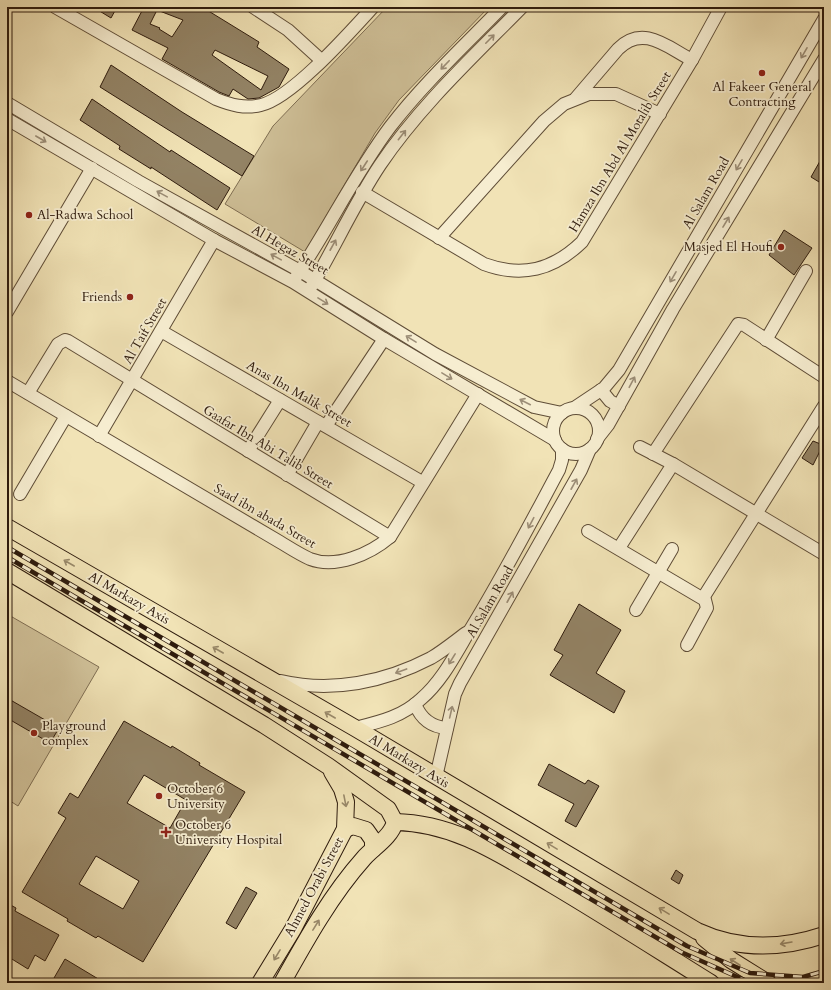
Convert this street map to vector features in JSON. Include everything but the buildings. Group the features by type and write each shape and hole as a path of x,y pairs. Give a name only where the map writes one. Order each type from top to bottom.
{"main road":[{"name":"Al Markazy Axis","path":"7,527 266,678 355,728 697,931 725,942 754,946 778,944 824,935"},
{"path":"7,571 264,725 328,766 388,809 395,822 418,823 440,828 480,843 580,901 711,983"},
{"name":"Ahmed Orabi Street","path":"260,983 293,929 345,829 346,802 342,789 328,766"},
{"name":"Ahmed Orabi Street","path":"282,983 305,943 348,878 373,849 393,829 395,822"},
{"path":"345,829 353,826 366,830 371,836 373,849"},
{"path":"697,931 722,953 768,983"}],"street":[{"path":"55,7 210,96 230,105 250,107 271,102 280,97 321,60 373,7"},
{"path":"253,7 288,30 321,60"},
{"path":"293,282 348,190 389,129 418,94 502,7"},
{"path":"308,291 362,192 380,164 432,98 522,7"},
{"name":"Hamza Ibn Abd Al Motalib Street","path":"362,192 484,264 496,269 523,271 549,265 562,259 582,242 660,114 722,7"},
{"name":"Al Salam Road","path":"574,408 602,390 619,370 824,19"},
{"path":"576,98 618,49 624,43 633,38 652,38 692,60"},
{"name":"Al Salam Road","path":"436,777 455,694 464,676 577,478 594,444 608,425 673,309 824,59"},
{"path":"439,238 544,121 564,104 589,94 616,94 660,114"},
{"name":"Al Hegaz Street","path":"7,103 138,181 300,271 435,354 539,409 562,413"},
{"name":"Al Hegaz Street","path":"7,119 214,240 293,282 558,444"},
{"path":"7,312 92,168"},
{"name":"Al Taif Street","path":"99,436 214,240"},
{"path":"766,340 806,271"},
{"path":"653,454 736,325 742,324 824,377"},
{"name":"Anas Ibn Malik Street","path":"161,331 422,482"},
{"path":"287,475 384,339"},
{"name":"Gaafar Ibn Abi Talib Street","path":"28,393 58,344 65,340 390,537"},
{"name":"Saad ibn abada Street","path":"7,381 311,559 333,561 359,556 371,551 390,537 422,482 478,394"},
{"path":"602,390 610,401 619,406"},
{"path":"248,451 280,400"},
{"path":"702,598 824,406"},
{"path":"574,408 580,409 591,415 598,426 594,444 579,454 567,452 558,444 553,428 555,422 562,413 574,408"},
{"path":"20,494 66,416"},
{"name":"Al Salam Road","path":"355,728 391,719 415,704 436,683 497,585 559,470 562,460 558,444"},
{"path":"640,447 673,464 824,554"},
{"path":"619,548 673,464"},
{"path":"588,531 702,598 707,603 708,608 687,645"},
{"path":"636,610 672,549"},
{"path":"266,678 298,685 325,687 378,679 408,669 432,657 470,630"},
{"path":"415,704 420,714 427,722 436,727 447,728"}],"shaded area":[{"path":"387,7 489,7 399,100 375,133 305,252 225,204 273,126"},
{"name":"Playground complex","path":"7,614 99,667 18,806 7,799"}],"railway":[{"path":"7,547 687,946 750,973 803,977 824,971"},
{"path":"7,557 681,952 751,983"}],"place":[{"name":"Al Fakeer General Contracting","path":"762,73"},
{"name":"Al-Radwa School","path":"29,215"},
{"name":"Masjed El Houfi","path":"781,247"},
{"name":"Friends","path":"130,297"},
{"name":"Playground complex","path":"34,733"},
{"name":"October 6 University","path":"159,796"},
{"name":"October 6 University Hospital","path":"166,832"}]}
